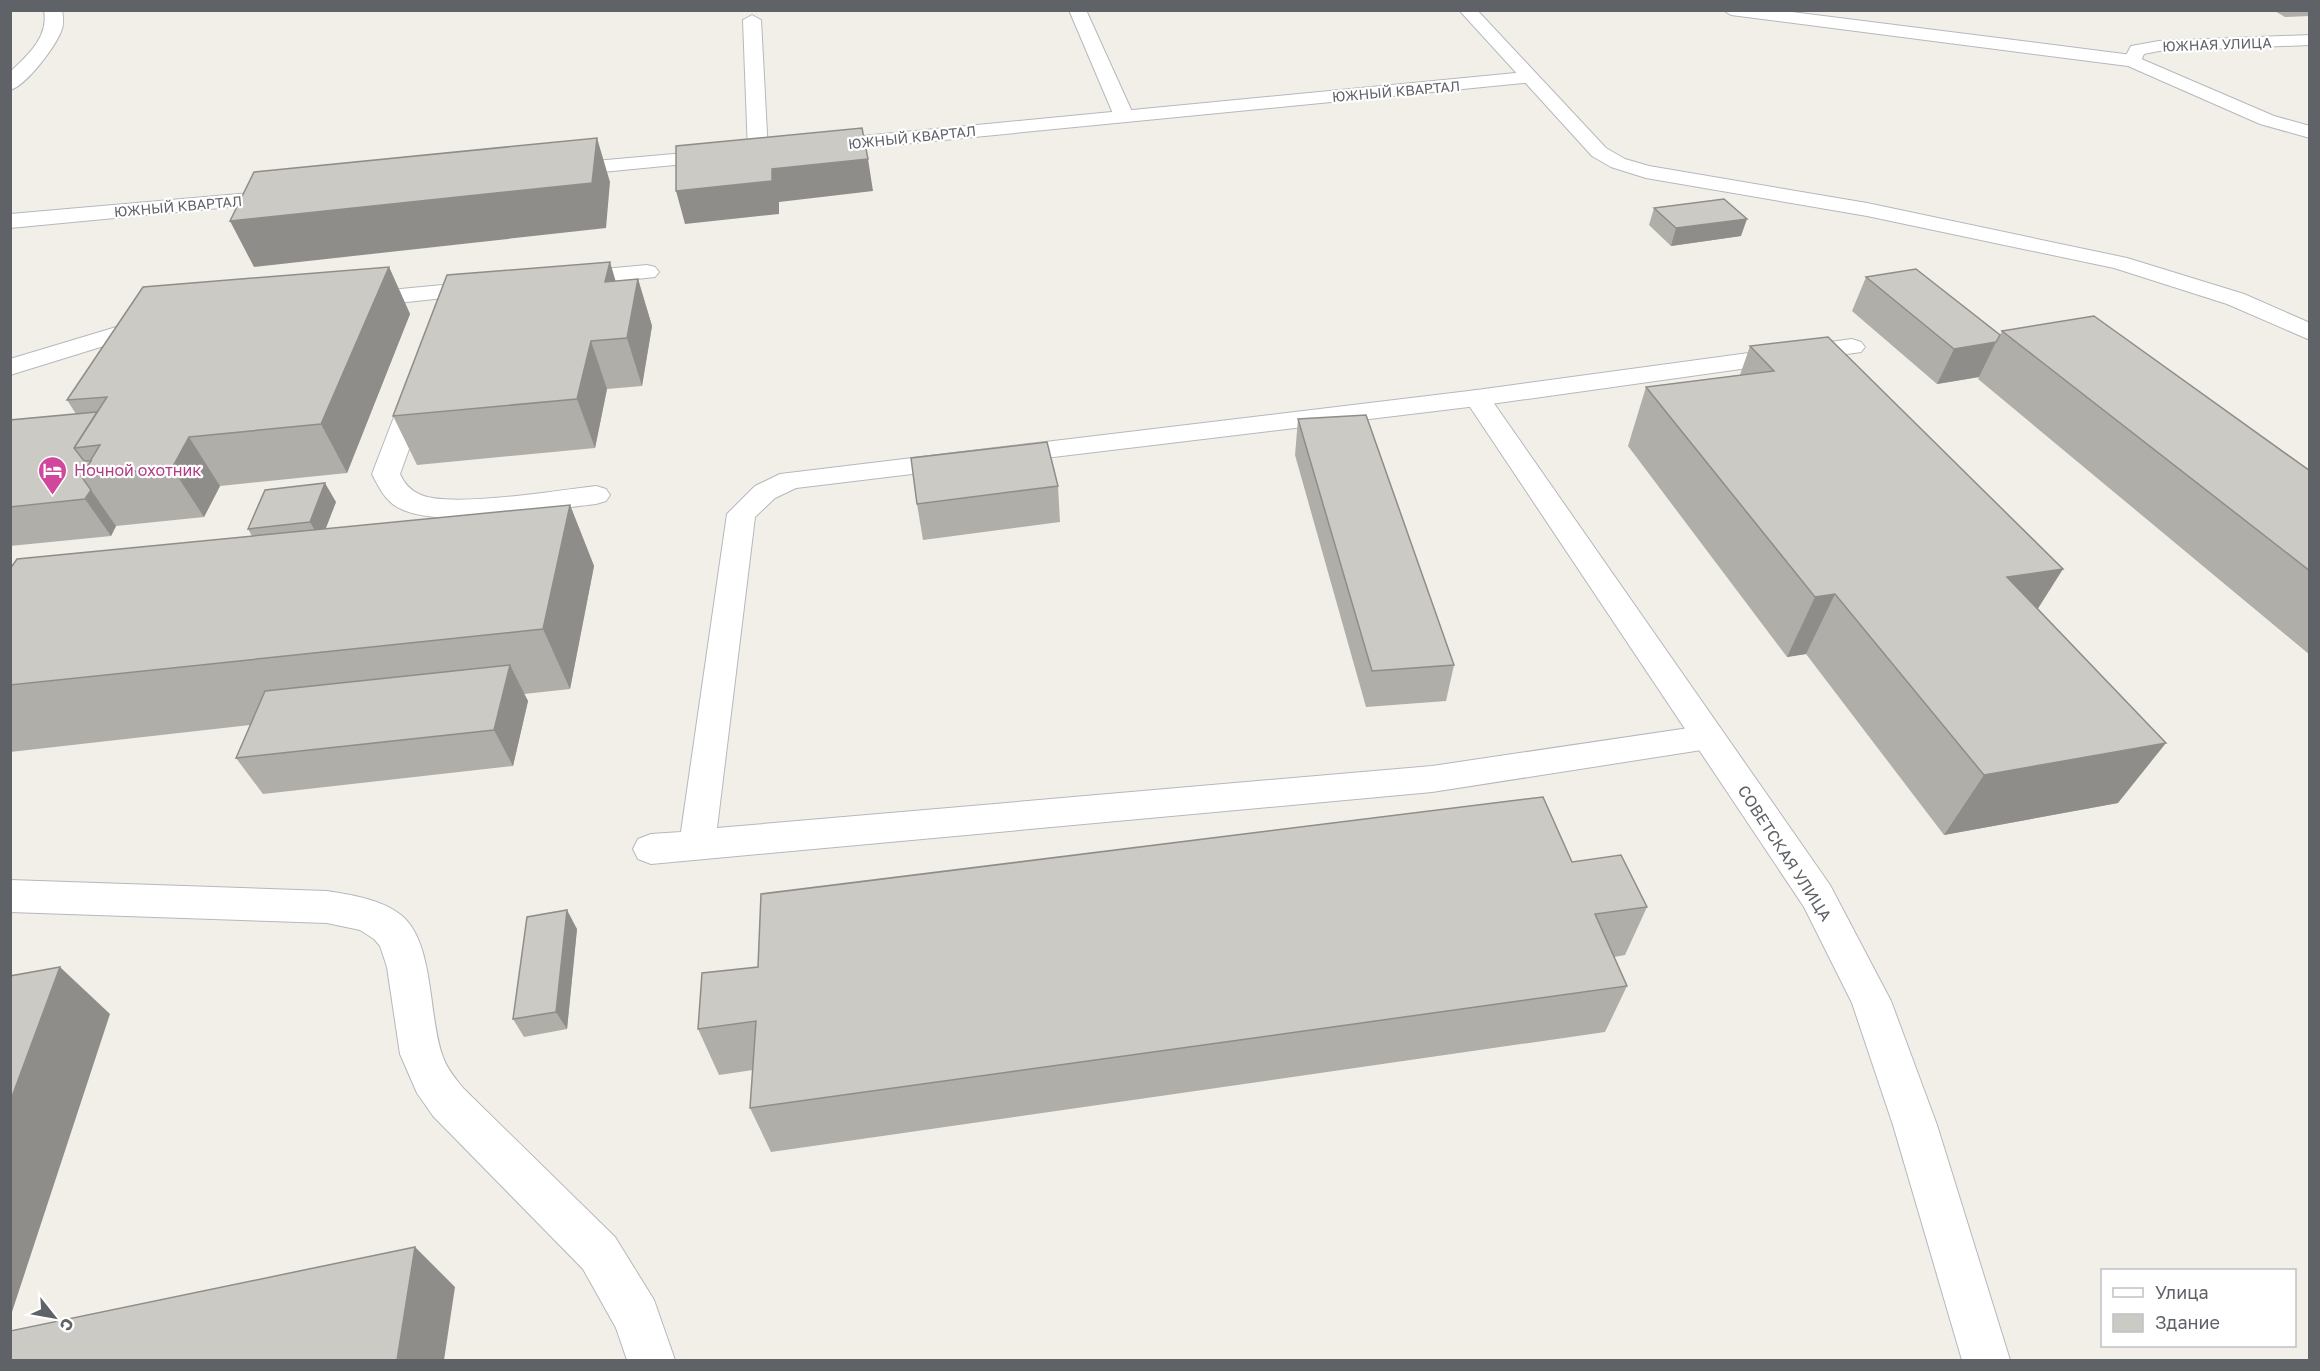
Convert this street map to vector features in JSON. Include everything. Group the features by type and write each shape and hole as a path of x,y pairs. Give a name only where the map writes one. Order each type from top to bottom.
{"street":[{"path":"10,84 50,38 56,24 53,10"},
{"path":"1077,10 1124,116"},
{"path":"1467,10 1527,78 1599,152 1618,163 1646,172 1890,214 2097,257 2205,286 2247,302 2310,333"},
{"path":"1731,10 2132,61 2267,120 2310,132"},
{"path":"752,20 758,152"},
{"name":"ЮЖНАЯ УЛИЦА","path":"2132,61 2137,50 2158,46 2310,40"},
{"name":"ЮЖНЫЙ КВАРТАЛ","path":"806,147 1527,78"},
{"path":"545,172 782,150"},
{"name":"ЮЖНЫЙ КВАРТАЛ","path":"10,221 308,194"},
{"path":"544,282 646,272"},
{"path":"338,302 449,302 510,285"},
{"path":"10,367 149,324 178,319"},
{"path":"697,844 741,514 765,492 790,480 1477,398 1852,347"},
{"path":"426,366 386,474 393,489 411,502 442,509 596,495"},
{"name":"СОВЕТСКАЯ УЛИЦА","path":"1477,398 1816,896 1871,1001 1915,1125 1986,1360"},
{"path":"651,849 1432,779 1709,738"},
{"path":"10,896 327,907 359,913 390,928 404,954 421,1052 429,1078 448,1102 599,1253 637,1317 651,1360"}],"building":[{"path":"862,128 868,159 772,169 772,181 676,191 676,146"},
{"path":"597,138 592,183 230,221 254,172"},
{"path":"1724,199 1747,219 1676,228 1654,208"},
{"path":"610,262 605,282 638,279 627,338 591,341 577,399 393,416 447,275"},
{"path":"389,267 321,424 189,437 172,468 81,476 100,445 74,448 107,397 67,400 143,287"},
{"path":"1916,269 2000,335 1996,342 1954,349 1866,277"},
{"path":"2094,316 2310,471 2310,571 2002,331"},
{"path":"1828,337 2063,569 2007,577 2166,743 1984,775 1835,594 1815,597 1646,387 1774,371 1750,346"},
{"path":"97,412 74,448 84,461 91,461 81,476 91,490 85,499 10,507 10,420"},
{"path":"1366,415 1454,665 1372,671 1298,419"},
{"path":"1047,442 1058,486 917,504 911,458"},
{"path":"325,483 310,522 248,529 265,490"},
{"path":"570,505 543,629 10,685 10,569 17,559"},
{"path":"510,665 494,730 236,758 265,691"},
{"path":"1543,797 1572,862 1621,855 1647,907 1595,914 1627,986 750,1108 756,1021 698,1029 702,973 758,967 761,894"},
{"path":"567,910 556,1012 513,1019 527,917"},
{"path":"60,967 10,1102 10,976"},
{"path":"415,1247 397,1360 10,1360 10,1331"}],"place":[{"name":"Ночной охотник","path":"53,496"}]}
